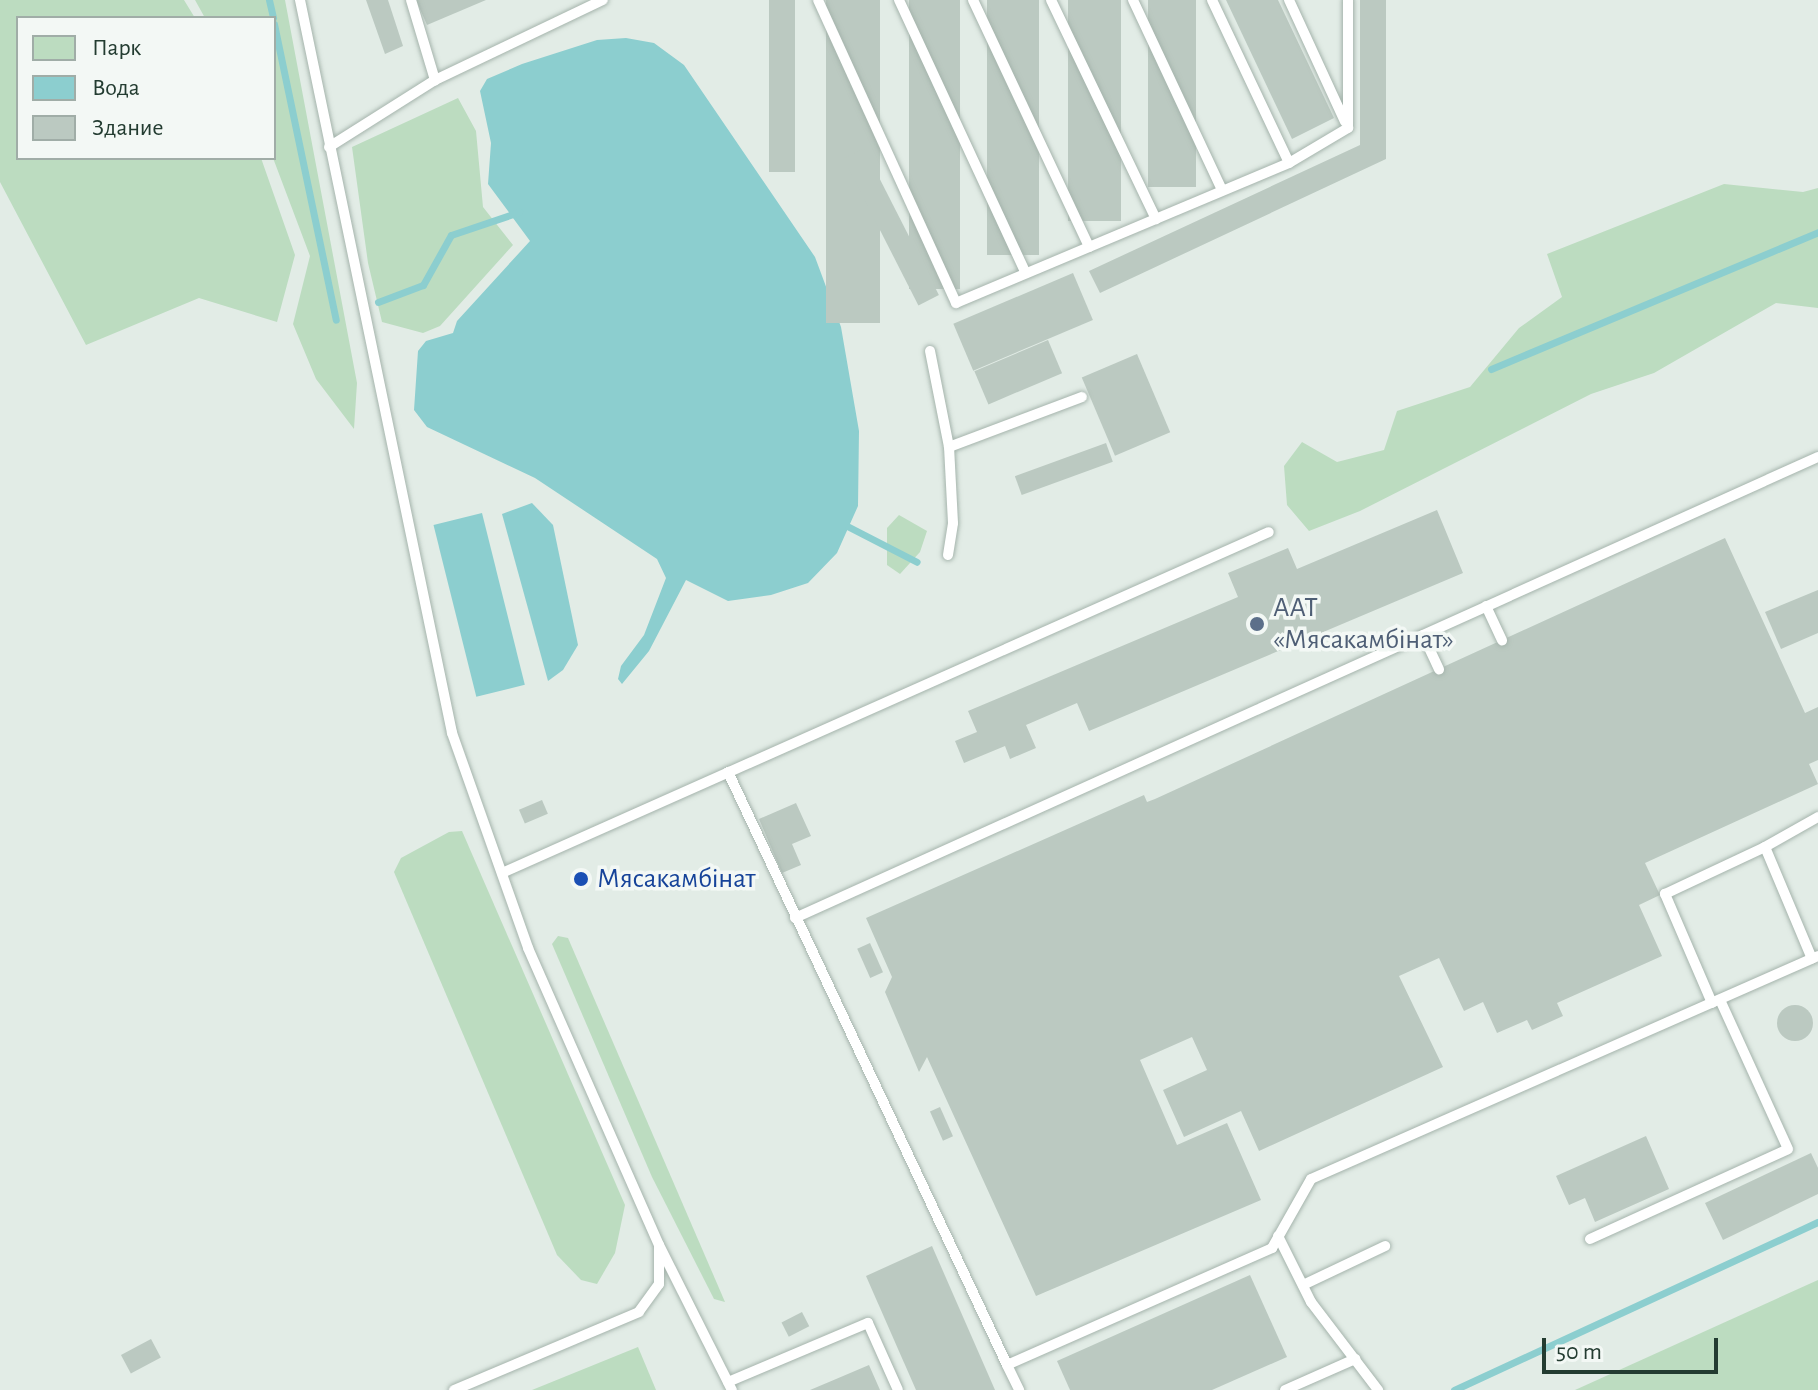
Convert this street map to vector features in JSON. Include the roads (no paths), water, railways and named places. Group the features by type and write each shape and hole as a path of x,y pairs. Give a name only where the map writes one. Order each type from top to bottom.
{"lane":[{"path":"300,0 452,733 528,948 659,1245 730,1386 868,1323 898,1390"},
{"path":"411,0 435,80"},
{"path":"329,147 435,80 603,0"},
{"path":"818,0 956,303 1289,163 1348,128"},
{"path":"899,0 1026,273"},
{"path":"973,0 1089,247"},
{"path":"1051,0 1156,219"},
{"path":"1133,0 1222,190"},
{"path":"1212,0 1289,163"},
{"path":"1289,0 1348,128"},
{"path":"1348,0 1348,128"},
{"path":"930,351 949,447 953,523 948,555"},
{"path":"949,447 1082,397"},
{"path":"795,918 1818,457"},
{"path":"502,873 1269,532"},
{"path":"1486,606 1502,640"},
{"path":"1423,635 1439,669"},
{"path":"728,772 1019,1390"},
{"path":"1590,1239 1788,1149 1665,894 1765,847 1818,817"},
{"path":"1007,1365 1272,1248 1311,1179 1815,957 1765,847"},
{"path":"1278,1236 1303,1285 1378,1390"},
{"path":"454,1390 639,1312 659,1284 659,1245"},
{"path":"1303,1285 1385,1246"},
{"path":"1285,1390 1355,1359"}],"water":[{"path":"626,38 654,43 684,65 815,257 841,327 859,431 858,506 837,553 808,583 771,595 728,601 686,580 649,651 622,684 618,679 621,666 644,635 666,578 657,559 535,478 427,427 414,410 418,351 426,341 453,333 457,321 530,241 488,184 491,143 480,91 487,79 522,64 597,40"},
{"path":"532,503 553,525 578,645 563,670 548,681 502,514"},
{"path":"482,513 525,685 476,697 433,525"}],"waterway":[{"path":"269,0 273,16"},
{"path":"276,34 336,320"},
{"path":"378,302 423,285 451,235 519,212"},
{"path":"1491,369 1818,232"},
{"path":"849,527 917,562"},
{"path":"1454,1390 1818,1222"}],"place":[{"name":"ААТ «Мясакамбінат»","path":"1257,624"},
{"name":"Мясакамбінат","path":"581,879"}]}
